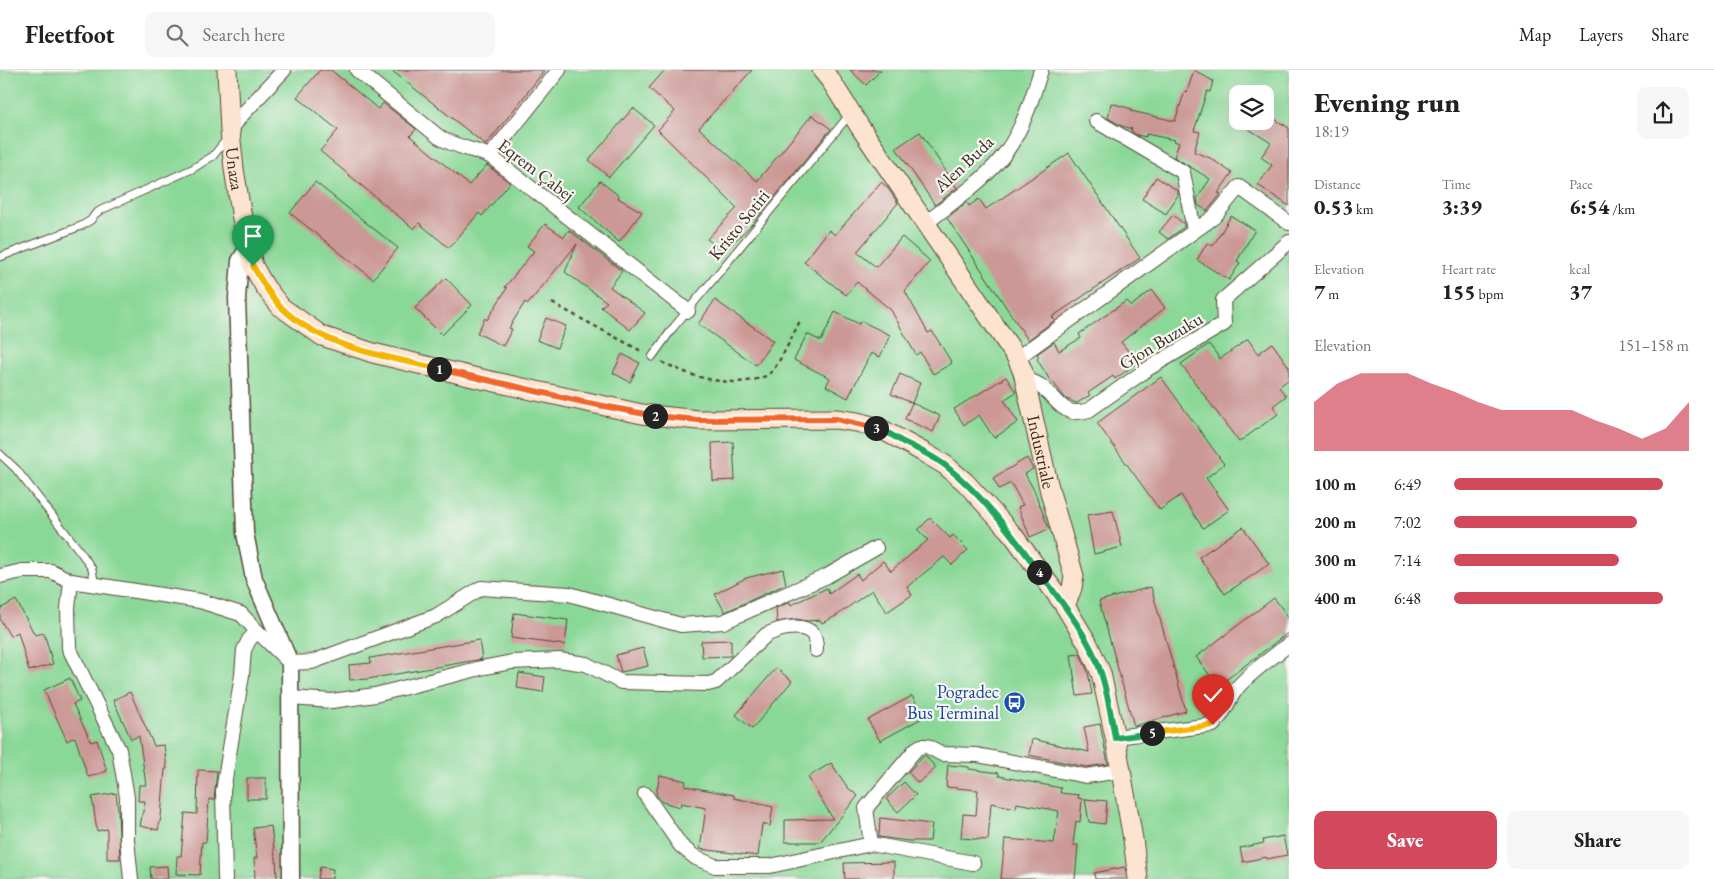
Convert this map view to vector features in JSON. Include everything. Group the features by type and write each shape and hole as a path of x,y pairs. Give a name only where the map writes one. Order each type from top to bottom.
{"main road":[{"name":"Unaza","path":"227,70 230,131 242,218 253,266 281,307 322,336 364,350 486,380 642,414 698,420 836,419 879,428 945,465 965,482 1012,535 1065,606"},
{"name":"Industriale","path":"822,70 1017,358 1025,379 1050,492 1074,576 1072,588 1065,606"},
{"path":"1065,606 1088,644 1101,673 1115,738 1133,839 1138,879"}],"street":[{"path":"230,131 240,117 284,70"},
{"name":"Eqrem Çabej","path":"357,70 439,137 451,144 490,156 688,311"},
{"path":"490,156 559,70"},
{"name":"Alen Buda","path":"925,224 975,183 1006,152 1030,106 1041,70"},
{"path":"1096,121 1183,172 1194,231"},
{"path":"1017,358 1214,217 1239,187 1289,223"},
{"name":"Gjon Buzuku","path":"1025,379 1040,385 1054,400 1068,410 1078,413 1088,410 1149,368 1224,324 1223,300 1289,242"},
{"path":"248,248 240,261 237,298 245,533 254,579 290,663 291,879"},
{"path":"0,576 22,570 51,572 71,581 95,586 200,600 242,614 290,663 312,662 436,616 481,588 569,594 681,625 723,622 827,576 876,548"},
{"path":"71,581 68,608 69,648 119,750 127,797 127,840 131,879"},
{"path":"290,698 332,701 375,695 512,662 559,660 586,664 621,682 708,684 716,682 766,635 776,630 789,628 803,629 812,633 815,638 816,650"},
{"path":"225,879 223,791 242,675 244,650 257,631"},
{"path":"1115,738 1213,725 1222,716 1236,689 1289,644"},
{"path":"871,844 866,808 916,749 921,746 928,746 942,754 977,755 1086,776 1120,771"},
{"path":"645,794 681,846 696,858 715,866 770,866 871,844 973,863"},
{"path":"756,879 770,866"}],"lane":[{"name":"Kristo Sotiri","path":"652,357 673,328 851,113"},
{"path":"0,257 81,226 91,220 101,210 192,169 214,156 223,146 230,131"},
{"path":"0,454 16,468 82,554 92,569 95,586"}],"path":[{"path":"552,303 674,368 700,377 723,382 755,380 769,374 800,321"}],"green space":[{"path":"0,70 1289,70 1289,879 0,879"}],"building":[{"path":"320,70 331,70 378,109 383,103 416,129 410,136 469,185 487,165 510,183 482,216 479,213 449,248 419,223 414,229 320,151 338,130 297,97"},
{"path":"391,70 545,70 486,145"},
{"path":"665,70 752,70 699,128 757,181 812,115 831,129 753,223 724,252 707,239 737,208 658,130 675,111 649,88"},
{"path":"850,70 881,70 866,85"},
{"path":"1194,70 1213,81 1210,92 1207,91 1194,131 1200,132 1194,152 1210,158 1232,173 1218,193 1221,194 1207,211 1198,205 1197,199 1210,179 1174,157 1179,143 1175,140 1146,134 1146,137 1137,135 1131,131 1132,129 1108,118 1111,103 1132,109 1131,111 1175,121"},
{"path":"633,108 654,125 609,177 589,160"},
{"path":"1274,119 1289,128 1289,206 1258,185 1272,165 1261,157 1271,143 1250,130 1274,130"},
{"path":"920,132 957,188 935,205 896,148"},
{"path":"1069,153 1140,258 1052,317 1055,320 1028,340 947,218 967,202 969,206 979,199 986,209"},
{"path":"1156,177 1178,191 1178,195 1166,214 1142,199"},
{"path":"600,181 619,196 618,198 642,212 619,242 579,207"},
{"path":"315,182 398,248 373,279 290,213"},
{"path":"881,182 887,187 898,203 857,252 876,267 902,237 930,261 905,291 928,333 932,331 952,363 933,374 920,352 916,355 891,310 857,282 846,295 804,262 829,230 835,235"},
{"path":"1173,215 1184,224 1184,227 1168,239 1159,232"},
{"path":"1231,216 1255,230 1237,261 1240,263 1229,280 1197,260 1207,243 1213,246"},
{"path":"545,224 564,237 569,230 622,271 610,287 645,313 630,330 601,307 607,302 565,272 577,244 528,304 525,302 509,328 512,329 503,346 477,333 485,318 487,320 507,288 505,287 534,251 527,246"},
{"path":"446,278 472,305 442,335 415,308"},
{"path":"1152,290 1165,308 1121,342 1137,363 1115,379 1113,376 1077,403 1066,399 1051,382 1037,359 1039,357 1037,354 1054,342 1059,351 1081,338 1079,334 1126,301 1131,306"},
{"path":"715,300 773,341 756,365 698,324"},
{"path":"835,312 859,324 861,321 890,335 880,357 871,353 848,398 826,386 830,378 794,360 807,334 821,341"},
{"path":"546,318 566,326 557,348 537,340"},
{"path":"1248,339 1258,354 1272,343 1289,367 1289,379 1279,387 1286,396 1273,406 1278,414 1239,442 1181,364 1209,344 1220,359"},
{"path":"622,354 640,363 630,382 613,373"},
{"path":"900,374 920,383 912,403 891,394"},
{"path":"1006,377 1016,392 1004,400 1018,422 994,438 979,415 964,425 954,409"},
{"path":"1161,377 1224,464 1206,478 1229,510 1203,528 1181,495 1160,510 1097,423"},
{"path":"912,403 940,416 933,432 905,419"},
{"path":"733,442 735,480 713,481 712,443"},
{"path":"1027,458 1033,469 1025,474 1034,490 1049,529 1030,537 1018,507 1023,505 1011,483 999,489 993,478"},
{"path":"1113,511 1122,547 1094,554 1087,515"},
{"path":"930,518 950,538 953,535 968,550 952,565 944,557 907,587 912,595 887,612 872,590 836,616 822,623 820,620 807,621 796,619 777,622 776,608 790,602 791,605 827,588 829,594 857,574 861,580 883,561 891,571 928,540 918,530"},
{"path":"1243,527 1269,564 1225,594 1199,557"},
{"path":"783,569 786,584 725,612 715,594 746,578"},
{"path":"1151,587 1186,711 1134,726 1099,601"},
{"path":"1274,598 1289,618 1289,632 1218,686 1196,657"},
{"path":"16,600 35,635 44,633 53,664 29,671 18,632 10,636 0,619 0,609"},
{"path":"514,613 568,620 565,645 511,638"},
{"path":"479,640 482,659 368,679 350,680 349,665 371,663 370,658"},
{"path":"731,640 731,656 702,657 701,641"},
{"path":"643,648 648,666 621,672 616,655"},
{"path":"1080,654 1088,672 1092,694 1077,696 1071,655"},
{"path":"776,668 792,681 752,729 736,715"},
{"path":"519,673 545,677 543,692 517,688"},
{"path":"70,678 80,701 73,704 91,742 97,740 107,771 88,777 75,737 67,741 44,690"},
{"path":"130,692 154,746 164,745 167,769 165,769 158,830 140,826 145,801 138,801 139,785 146,785 139,736 131,739 113,700"},
{"path":"912,696 924,717 880,741 868,720"},
{"path":"1100,724 1108,764 1086,767 1029,755 1032,739 1089,752 1084,727"},
{"path":"925,755 936,768 918,783 908,772"},
{"path":"831,763 848,788 858,796 820,842 785,842 785,820 833,819 808,777"},
{"path":"948,765 999,773 999,776 1061,788 1060,793 1079,795 1078,798 1082,799 1080,822 1076,821 1073,845 1078,845 1075,879 1001,879 1005,839 1054,843 1059,811 1017,803 1016,808 991,803 988,840 961,838 963,814 976,815 978,790 946,787"},
{"path":"198,770 217,771 214,800 209,799 206,842 202,842 200,875 176,874 177,856 181,856 185,813 197,814"},
{"path":"660,775 686,781 685,786 734,795 734,798 773,807 770,826 762,824 758,856 700,849 706,808 681,803 680,807 662,802 656,794"},
{"path":"247,778 266,778 266,799 247,799"},
{"path":"904,782 916,795 898,812 886,799"},
{"path":"116,793 120,859 107,859 107,829 97,831 92,797"},
{"path":"1085,799 1107,801 1105,824 1089,822"},
{"path":"880,818 932,824 930,841 909,841 879,837"},
{"path":"271,826 277,879 255,879 254,858 257,858 253,828"},
{"path":"1283,836 1287,855 1243,862 1240,848 1264,843 1263,840"},
{"path":"894,862 894,879 845,879 844,863"},
{"path":"167,866 168,879 151,879 150,867"},
{"path":"320,867 333,869 332,879 318,879"},
{"path":"1125,867 1127,879 1095,879 1094,873"}],"place":[{"name":"Pogradec Bus Terminal","path":"1015,702"}],"route":[{"path":"253,266 281,307 297,319 322,336 373,353 476,378 642,414 698,420 836,419 879,428 945,465 979,496 1012,535 1065,606 1088,644 1101,673 1115,738 1213,725"}]}
